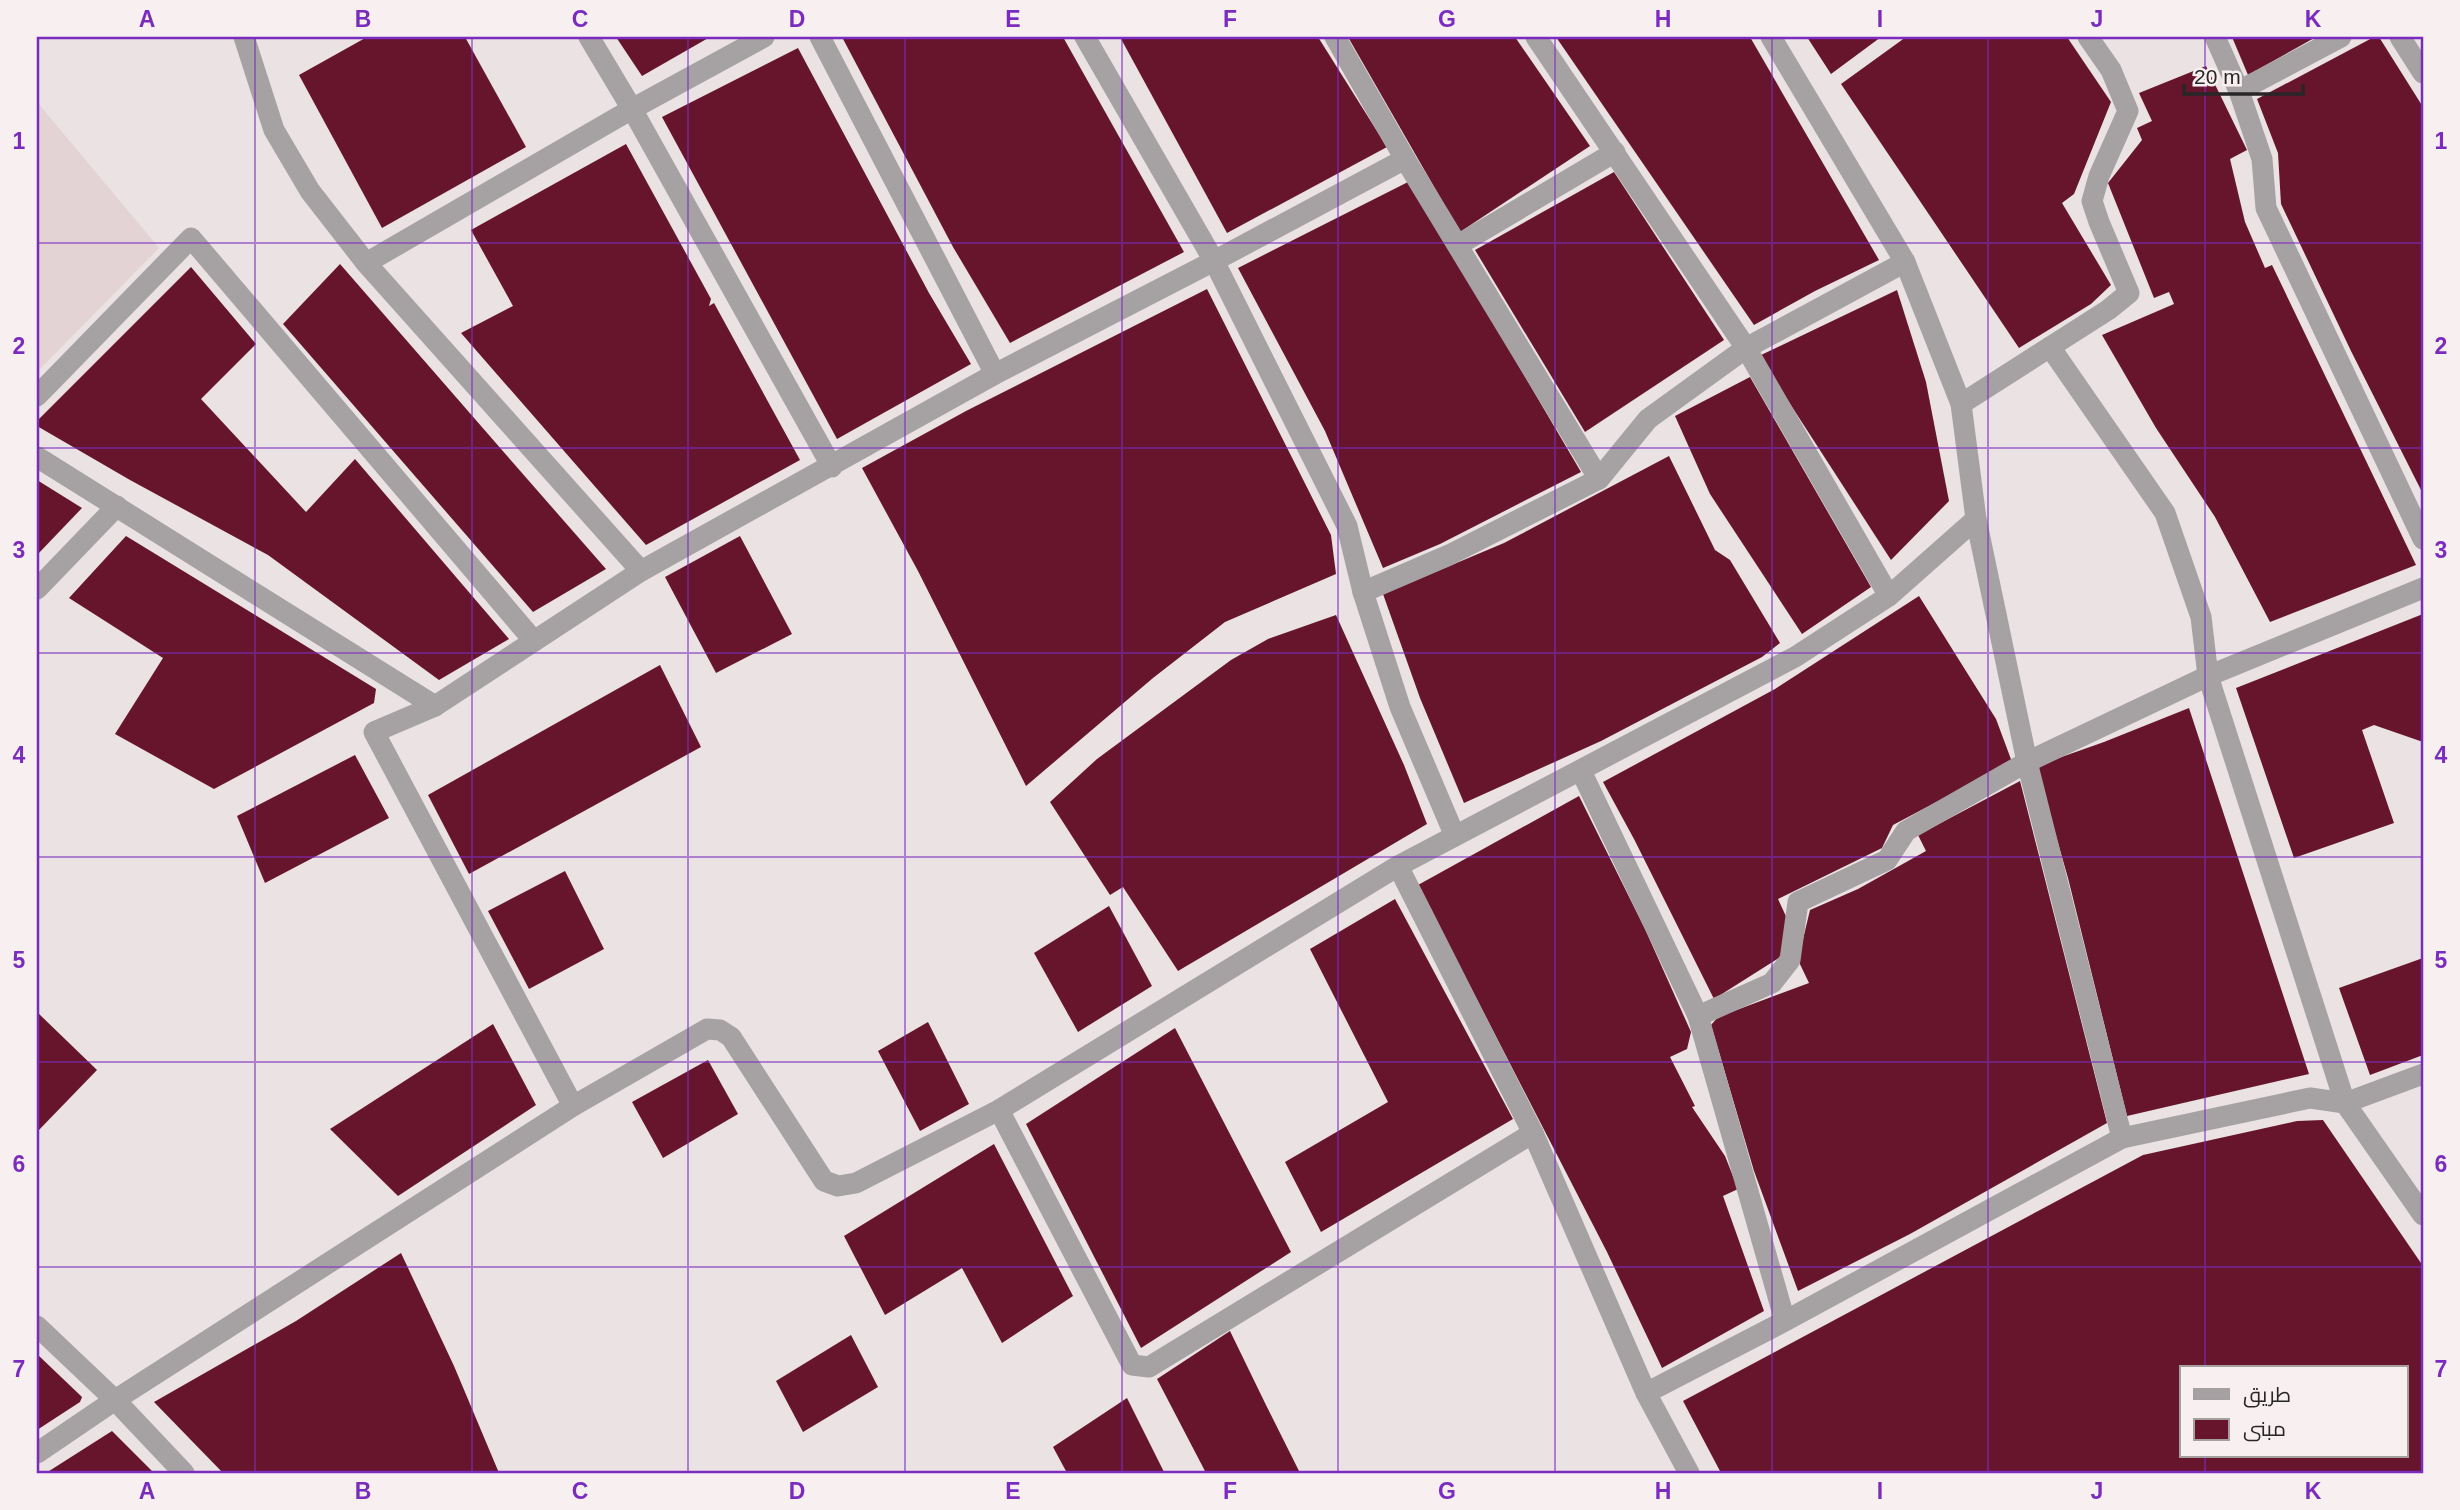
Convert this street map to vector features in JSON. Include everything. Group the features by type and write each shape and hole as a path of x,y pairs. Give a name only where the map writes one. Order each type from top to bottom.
{"street":[{"path":"244,37 274,130 310,191 366,263 641,571"},
{"path":"589,37 832,467"},
{"path":"366,263 762,37"},
{"path":"820,37 995,374"},
{"path":"1085,37 1214,261 1347,526 1363,592 1400,707 1454,834"},
{"path":"1335,37 1405,159 1599,480"},
{"path":"1536,37 1746,348 1889,596"},
{"path":"1771,37 1905,262 1961,404 1976,519 2027,762 2122,1138"},
{"path":"1961,404 2108,310 2129,293 2092,201 2099,176 2128,111 2112,70 2088,37"},
{"path":"2215,37 2239,91 2262,159 2266,208 2423,539"},
{"path":"2239,91 2342,37"},
{"path":"2400,37 2423,74"},
{"path":"1458,245 1615,152"},
{"path":"572,1105 374,732 435,706 641,571 995,374 1405,159"},
{"path":"37,396 191,239 534,642"},
{"path":"1363,592 1449,555 1599,480 1648,419 1746,348 1905,262"},
{"path":"2049,347 2165,513 2201,617 2208,676 2345,1102 2423,1215"},
{"path":"37,457 435,706"},
{"path":"37,589 117,506"},
{"path":"37,1453 572,1105 707,1029 720,1030 731,1037 824,1181 838,1186 856,1184 999,1110 1454,834 1581,771 1795,657 1889,596 1976,519"},
{"path":"1698,1016 1772,983 1790,960 1798,902 1887,860 1906,831 2027,762 2208,676 2423,588"},
{"path":"1581,771 1698,1016 1785,1321"},
{"path":"1398,866 1533,1133 1646,1393 1689,1473"},
{"path":"1646,1393 1785,1321 2122,1138 2310,1098 2345,1102 2423,1073"},
{"path":"999,1110 1132,1365 1149,1367 1533,1133"},
{"path":"37,1326 115,1400 184,1473"}],"shaded area":[{"path":"37,102 159,248 37,372"}],"building":[{"path":"367,37 465,37 526,147 382,228 299,75"},
{"path":"616,37 710,37 642,76"},
{"path":"842,37 1063,37 1184,252 1010,343 953,247"},
{"path":"1120,37 1318,37 1387,147 1227,233"},
{"path":"1348,37 1515,37 1590,146 1460,232"},
{"path":"1556,37 1750,37 1879,260 1754,325"},
{"path":"1807,37 1881,37 1831,74"},
{"path":"1906,37 2067,37 2111,102 2074,194 2062,203 2111,285 2091,304 2019,348 1841,84"},
{"path":"2232,37 2316,37 2248,75"},
{"path":"2374,37 2379,37 2423,107 2423,494 2281,204 2278,153 2257,99"},
{"path":"798,48 929,293 971,364 837,439 662,117"},
{"path":"2206,66 2247,150 2230,159 2245,222 2265,268 2272,265 2416,565 2270,622 2215,517 2156,428 2102,335 2174,304 2169,292 2154,298 2108,183 2142,140 2137,128 2152,121 2139,93"},
{"path":"626,144 711,299 709,306 714,303 800,460 646,545 461,333 513,306 471,230"},
{"path":"1614,172 1724,340 1585,432 1475,250"},
{"path":"1410,181 1581,472 1440,544 1383,568 1325,431 1238,268"},
{"path":"340,264 606,569 533,612 283,324"},
{"path":"191,267 256,344 201,399 306,512 355,459 509,639 439,680 268,555 37,426 37,421"},
{"path":"1207,289 1331,535 1336,574 1225,622 1153,678 1026,786 918,571 862,468 966,411"},
{"path":"1897,290 1926,382 1949,501 1891,560 1759,356"},
{"path":"1750,377 1871,587 1802,634 1710,494 1675,416"},
{"path":"1669,456 1715,550 1730,560 1780,643 1762,657 1601,741 1464,803 1420,698 1383,594 1504,543"},
{"path":"37,480 82,508 37,555"},
{"path":"126,536 376,689 374,703 214,789 115,734 163,658 69,598"},
{"path":"740,536 792,634 716,673 665,577"},
{"path":"1919,596 1996,719 2012,762 1893,825 1882,848 1778,899 1790,925 1782,956 1714,999 1603,782 1775,689"},
{"path":"2423,614 2423,742 2374,725 2362,730 2394,823 2294,858 2236,688"},
{"path":"1336,615 1404,765 1427,824 1178,971 1123,887 1110,895 1050,802 1097,759 1231,660 1268,639"},
{"path":"660,665 701,747 469,874 428,795"},
{"path":"2189,708 2309,1074 2127,1116 2068,878 2036,766"},
{"path":"355,755 389,818 265,883 237,816"},
{"path":"2020,781 2107,1123 1910,1234 1798,1291 1754,1171 1711,1025 1718,1017 1809,983 1798,960 1810,910 1858,889 1926,851 1918,835"},
{"path":"1579,796 1645,929 1691,1032 1687,1049 1670,1057 1695,1106 1692,1107 1725,1156 1738,1189 1723,1196 1764,1311 1662,1368 1607,1252 1418,885"},
{"path":"565,871 604,949 529,989 488,911"},
{"path":"1395,899 1513,1119 1321,1232 1285,1162 1388,1102 1310,949"},
{"path":"1109,906 1152,986 1078,1032 1034,953"},
{"path":"2423,958 2423,1055 2370,1075 2339,988"},
{"path":"37,1012 97,1070 37,1132"},
{"path":"928,1022 969,1104 920,1131 878,1051"},
{"path":"493,1024 536,1105 398,1196 330,1129"},
{"path":"1175,1028 1291,1252 1141,1348 1026,1124"},
{"path":"708,1060 738,1114 663,1158 632,1102"},
{"path":"2323,1120 2423,1266 2423,1473 1721,1473 1683,1401 2143,1155 2297,1121"},
{"path":"994,1144 1073,1296 1002,1343 962,1268 885,1315 844,1236"},
{"path":"401,1253 454,1366 499,1473 223,1473 154,1402 296,1321"},
{"path":"1230,1331 1300,1473 1206,1473 1157,1379"},
{"path":"851,1335 878,1387 803,1432 776,1381"},
{"path":"37,1354 82,1397 80,1402 37,1430"},
{"path":"1127,1398 1164,1472 1067,1473 1053,1447"},
{"path":"112,1431 154,1473 46,1473"}]}
